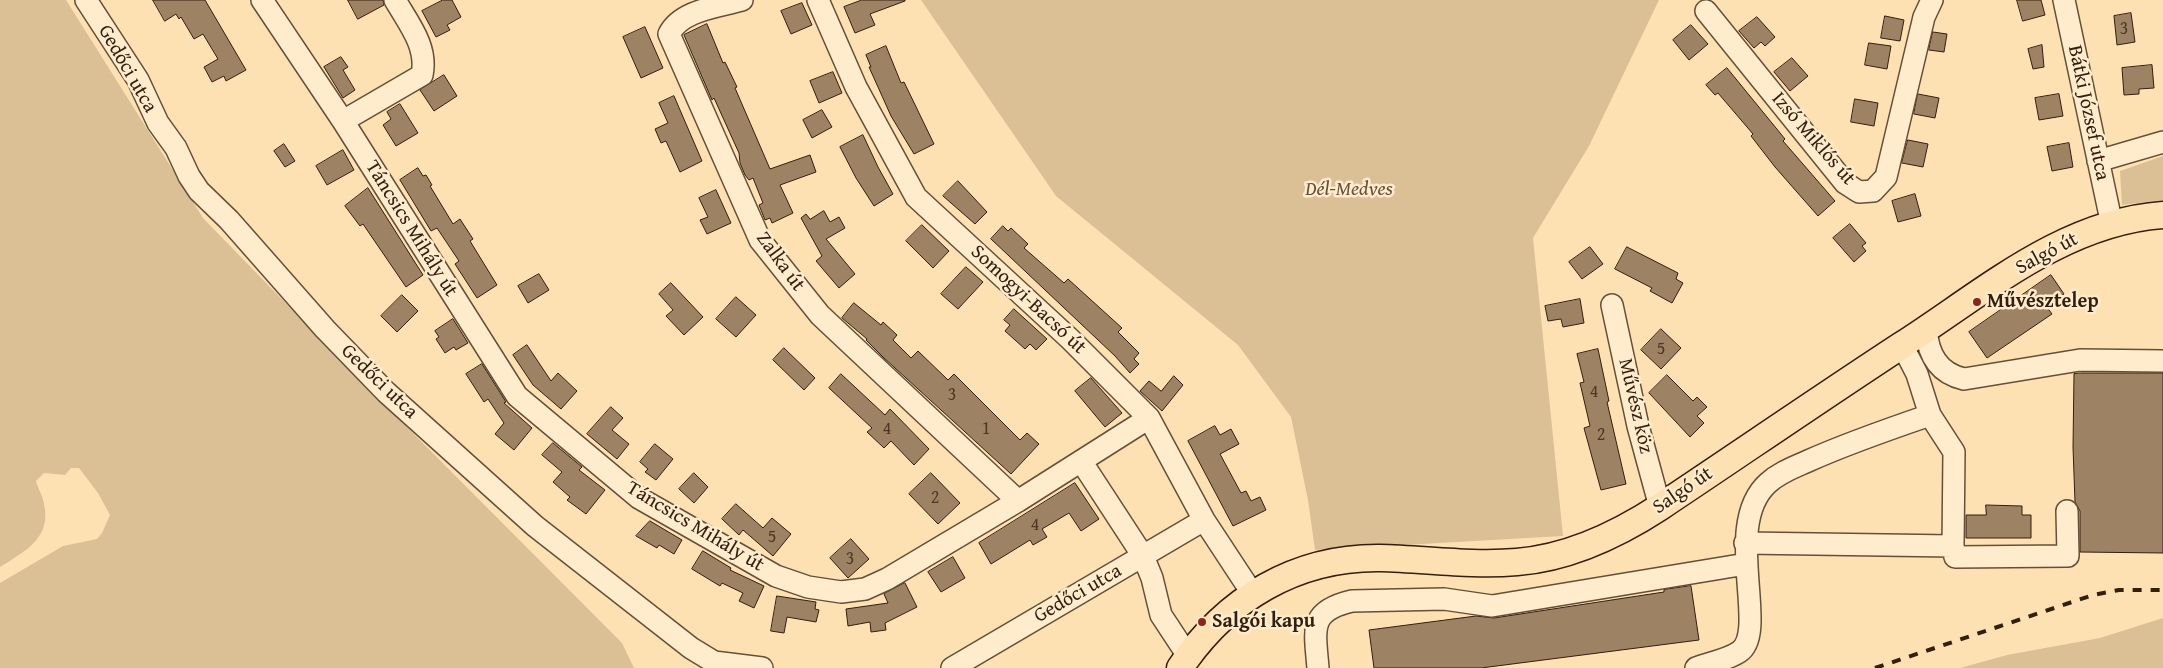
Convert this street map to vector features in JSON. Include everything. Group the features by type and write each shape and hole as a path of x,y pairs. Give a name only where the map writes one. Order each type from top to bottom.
{"main road":[{"name":"Salgó út","path":"1184,662 1222,617 1252,593 1280,579 1320,565 1378,558 1517,562 1568,552 1608,538 1660,507 1926,329 2051,248 2081,234 2145,216 2163,215"}],"street":[{"name":"Gedőci utca","path":"86,0 138,80 158,123 176,148 189,176 199,191 228,220 325,329 386,392 535,526 691,648 714,662 762,668"},
{"name":"Táncsics Mihály út","path":"262,0 343,121 517,396 639,498 776,576 808,588 841,592 865,589 888,579 1018,501 1149,418"},
{"path":"343,121 422,75 425,61 422,48 395,0"},
{"name":"Zalka út","path":"742,0 683,18 674,25 669,34 760,240 820,315 1018,501"},
{"name":"Somogyi-Bacsó út","path":"818,0 856,87 916,196 1070,339 1149,418 1204,520 1252,593"},
{"name":"Izsó Miklós út","path":"1706,11 1845,183 1859,192 1873,191 1886,177 1924,17 1932,0"},
{"name":"Bátki József utca","path":"2064,0 2112,225"},
{"path":"2098,161 2163,142"},
{"name":"Művész köz","path":"1612,305 1638,426 1660,507"},
{"path":"1926,329 1928,344 1939,366 1950,374 1964,379 2080,360 2163,361"},
{"path":"1902,346 1913,364 1930,415 1954,452 1954,557 2068,556 2067,511"},
{"path":"1696,668 1740,652 1749,639 1750,612 1745,543 1747,522 1753,506 1768,483 1780,474 1848,444 1930,415"},
{"path":"1081,461 1143,556 1152,578 1161,614 1184,662"},
{"name":"Gedőci utca","path":"952,668 1204,520"},
{"path":"1745,543 1954,546"},
{"path":"1318,668 1315,628 1324,612 1338,604 1352,601 1444,599 1492,606 1746,564"}],"green space":[{"path":"0,0 66,0 203,218 367,387 622,643 634,668 0,668 0,583 63,546 97,539 102,533 110,515 98,493 79,468 71,468 65,475 44,473 36,481 43,501 45,516 44,526 40,535 27,549 0,567"},
{"name":"Dél-Medves","path":"921,0 1659,0 1589,146 1533,238 1563,536 1315,550 1308,500 1291,417 1238,345 1056,196"},
{"path":"2163,156 2163,200 2122,205 2120,171"},
{"path":"2163,618 2163,668 1960,668 2007,655 2100,638"}],"building":[{"path":"153,0 205,0 246,70 226,81 224,76 212,82 204,67 218,59 203,34 194,39 181,17 179,19 176,14 165,21"},
{"path":"348,0 383,0 384,5 358,19"},
{"path":"443,0 452,0 461,17 447,25 450,30 436,37 422,11"},
{"path":"862,0 905,1 870,14 875,25 855,33 844,7"},
{"path":"2017,0 2041,0 2045,15 2023,21"},
{"path":"802,3 812,25 791,34 781,11"},
{"path":"2131,13 2135,42 2117,45 2114,16"},
{"path":"1885,16 1904,20 1900,41 1881,38"},
{"path":"1757,17 1775,37 1765,46 1761,42 1754,48 1739,31"},
{"path":"707,24 723,63 725,62 737,87 735,88 770,169 810,155 816,172 780,185 793,213 772,223 770,218 765,220 759,205 763,203 753,178 749,180 745,175 740,163 739,153 714,98 712,100 684,35"},
{"path":"1691,25 1708,44 1689,60 1673,40"},
{"path":"645,27 663,68 641,78 623,37"},
{"path":"1933,32 1947,34 1944,52 1929,50"},
{"path":"1869,43 1891,46 1887,69 1865,65"},
{"path":"2042,45 2044,67 2033,69 2028,49"},
{"path":"886,46 901,83 904,82 934,144 914,154 891,116 869,67 871,67 866,55"},
{"path":"341,57 348,67 343,70 355,90 343,98 324,67"},
{"path":"1792,58 1808,76 1790,91 1774,72"},
{"path":"2152,65 2154,88 2139,89 2139,94 2124,95 2122,68"},
{"path":"1727,68 1785,139 1783,141 1835,201 1818,216 1775,167 1751,136 1753,134 1718,93 1715,95 1706,85"},
{"path":"833,72 842,93 819,103 810,81"},
{"path":"444,75 457,96 434,111 420,90"},
{"path":"1918,94 1939,98 1935,118 1914,114"},
{"path":"2059,94 2063,116 2039,120 2035,98"},
{"path":"674,96 702,161 680,172 666,141 661,143 655,129 668,123 659,103"},
{"path":"1855,99 1878,103 1874,126 1851,122"},
{"path":"400,104 418,133 396,146 383,125 391,119 387,112"},
{"path":"822,110 832,127 812,138 803,120"},
{"path":"863,135 893,194 874,206 856,178 840,147"},
{"path":"1908,140 1928,144 1923,167 1902,163"},
{"path":"2069,143 2073,167 2052,171 2047,147"},
{"path":"284,144 295,161 285,167 274,151"},
{"path":"343,150 354,170 327,185 316,166"},
{"path":"418,168 423,176 426,175 432,185 430,186 453,224 460,219 473,239 470,241 497,285 477,298 455,264 459,261 437,228 431,231 400,180"},
{"path":"958,181 987,212 975,224 943,196"},
{"path":"368,188 423,275 406,287 363,224 360,226 345,206"},
{"path":"716,190 731,223 707,234 700,220 708,217 699,198"},
{"path":"1915,194 1921,216 1898,222 1892,201"},
{"path":"824,211 830,222 839,217 845,228 826,239 855,274 839,288 816,261 822,256 801,218 806,214 810,219"},
{"path":"1850,224 1866,243 1862,246 1866,251 1854,262 1833,238"},
{"path":"922,225 949,251 933,268 906,241"},
{"path":"1003,226 1008,231 1011,228 1028,244 1024,248 1064,283 1068,279 1122,328 1118,332 1139,353 1134,359 1139,364 1130,373 1115,356 991,239"},
{"path":"1590,247 1603,264 1582,279 1569,262"},
{"path":"1627,247 1678,273 1676,279 1683,283 1672,303 1650,291 1652,288 1615,269"},
{"path":"966,267 983,282 958,309 941,294"},
{"path":"539,274 549,290 528,303 518,286"},
{"path":"2051,275 2064,294 2046,306 2052,314 1987,358 1969,332"},
{"path":"671,283 703,317 684,335 666,316 673,310 659,294"},
{"path":"402,295 418,311 397,332 381,316"},
{"path":"736,297 756,315 736,337 716,319"},
{"path":"1580,299 1584,323 1563,327 1561,319 1548,321 1545,306"},
{"path":"854,303 881,325 883,322 897,335 893,340 911,358 918,351 948,380 954,374 1020,440 1027,433 1039,444 1011,474 883,357 867,339 842,318"},
{"path":"1014,309 1047,339 1036,350 1030,344 1025,349 1005,331 1010,325 1004,320"},
{"path":"453,319 468,343 456,350 454,347 445,353 436,339 439,337 435,331"},
{"path":"1661,329 1681,348 1661,369 1641,350"},
{"path":"527,345 551,381 558,373 577,391 561,409 533,385 513,355"},
{"path":"784,348 815,378 804,390 773,360"},
{"path":"1598,349 1609,401 1607,402 1626,484 1601,490 1584,428 1590,426 1580,383 1584,382 1577,354"},
{"path":"482,364 506,402 504,403 532,428 514,450 495,434 504,423 488,399 484,402 466,374"},
{"path":"2163,373 2163,553 2080,552 2080,511 2075,502 2073,447 2074,374"},
{"path":"841,374 885,415 890,409 929,449 914,465 891,441 884,448 867,432 872,428 829,388"},
{"path":"1667,375 1693,401 1697,397 1707,407 1697,416 1704,423 1690,437 1649,393"},
{"path":"1174,376 1183,385 1162,411 1140,391 1149,381 1161,391"},
{"path":"1091,378 1122,413 1105,427 1075,391"},
{"path":"611,407 623,418 612,430 629,444 617,459 587,434"},
{"path":"1215,426 1220,435 1231,429 1239,444 1220,454 1241,493 1246,491 1251,501 1260,497 1266,510 1233,526 1188,441"},
{"path":"553,443 582,467 579,470 605,490 586,514 567,500 570,497 553,482 562,472 542,455"},
{"path":"655,444 673,459 656,480 645,472 648,469 640,462"},
{"path":"694,473 708,487 694,503 679,489"},
{"path":"931,473 960,503 938,524 909,494"},
{"path":"1075,483 1099,519 1081,531 1069,513 1042,529 1047,537 1033,545 1030,540 991,564 979,543"},
{"path":"736,504 763,528 772,518 791,534 773,556 743,530 739,535 722,519"},
{"path":"1986,505 2022,506 2022,515 2031,515 2031,538 1966,538 1966,515 1986,515"},
{"path":"650,521 682,540 674,554 659,545 657,548 636,536"},
{"path":"851,539 869,559 848,578 830,558"},
{"path":"703,551 731,568 730,570 764,586 754,608 739,601 743,593 722,583 720,586 692,569"},
{"path":"953,557 965,578 941,592 928,572"},
{"path":"905,583 917,607 885,623 886,630 871,632 870,622 848,626 846,609 888,603 884,594"},
{"path":"1691,586 1699,640 1481,668 1374,668 1369,630 1476,616 1494,618 1664,592 1664,590"},
{"path":"777,596 816,602 815,609 819,610 816,622 787,617 784,633 771,631"}],"railway":[{"path":"1875,668 2093,595 2119,590 2163,590"}],"place":[{"name":"Művésztelep","path":"1977,302"},
{"name":"Salgói kapu","path":"1202,622"}]}
